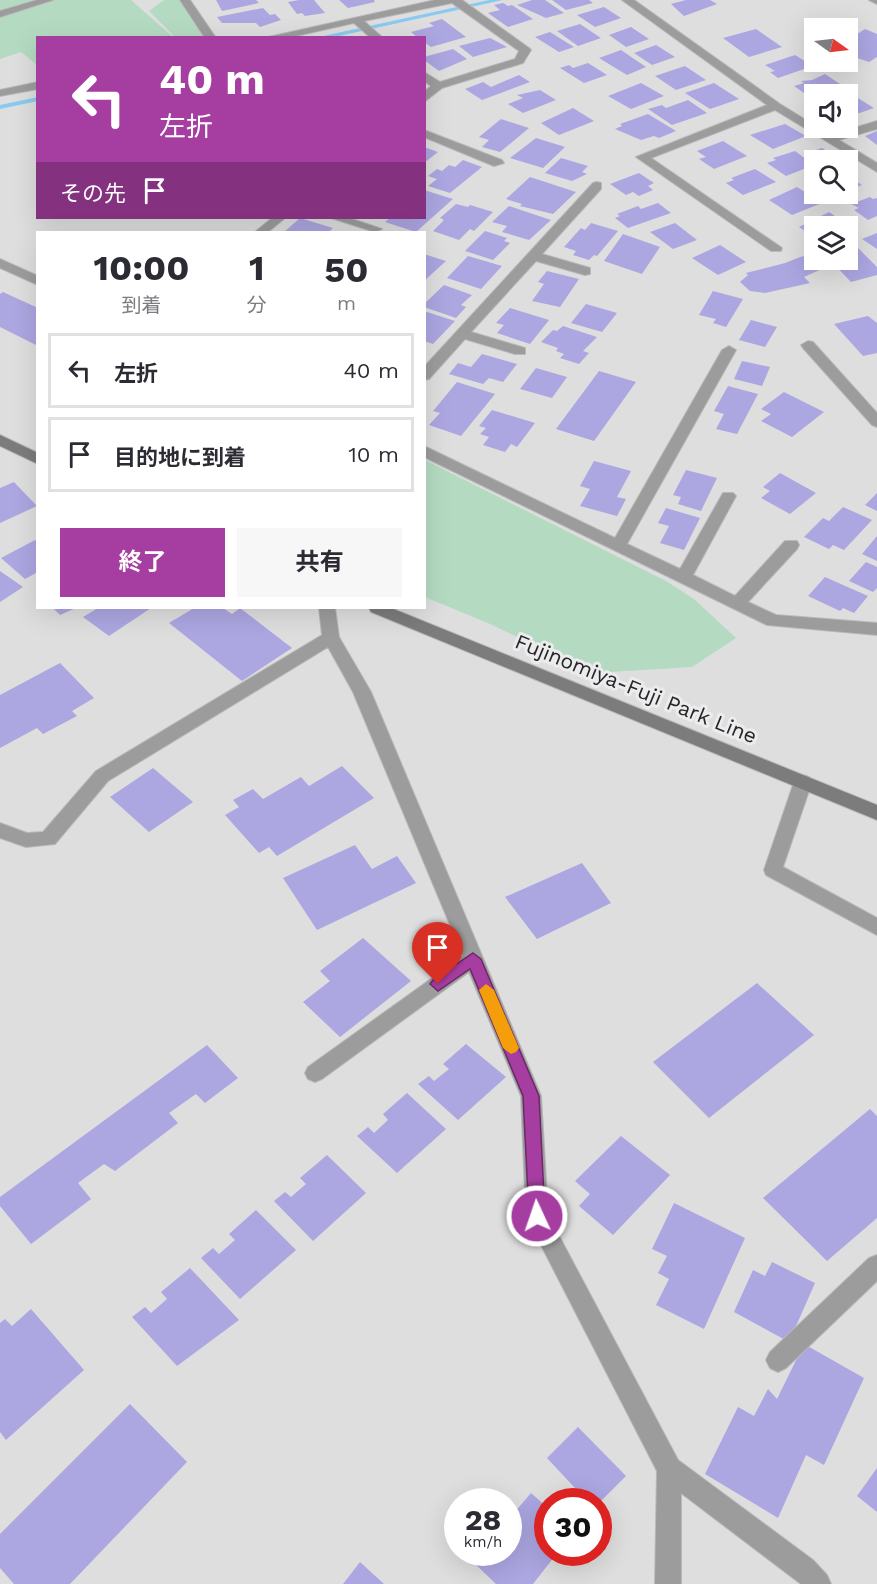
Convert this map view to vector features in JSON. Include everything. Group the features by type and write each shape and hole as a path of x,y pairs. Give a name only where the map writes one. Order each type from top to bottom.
{"main road":[{"path":"0,440 36,458"},
{"name":"Fujinomiya-Fuji Park Line","path":"379,609 877,813"}],"street":[{"path":"0,14 48,0"},
{"path":"185,0 210,36"},
{"path":"627,0 776,106 804,122"},
{"path":"278,36 455,1 525,50 519,61 438,86 426,97"},
{"path":"357,21 374,34"},
{"path":"426,77 438,86"},
{"path":"0,93 36,85"},
{"path":"776,106 642,157 776,248"},
{"path":"858,130 877,125"},
{"path":"426,135 498,163"},
{"path":"832,138 877,168"},
{"path":"426,374 597,186"},
{"path":"262,231 278,219"},
{"path":"341,219 376,229"},
{"path":"534,256 585,271"},
{"path":"0,264 36,280"},
{"path":"463,334 520,351"},
{"path":"808,345 877,422"},
{"path":"618,546 729,350"},
{"path":"426,452 773,621 877,629"},
{"path":"683,578 728,496"},
{"path":"737,604 791,545"},
{"path":"327,609 331,636 362,692 531,1096 537,1216 669,1469 804,1569 818,1584"},
{"path":"0,830 26,840 48,839 102,776 331,636"},
{"path":"803,782 773,870 877,927"},
{"path":"315,1073 473,959"},
{"path":"778,1360 877,1266"},
{"path":"668,1584 669,1469"}],"green space":[{"path":"0,0 131,0 172,36 36,36 36,64 21,52 0,59"},
{"path":"164,0 181,0 208,36 174,36 149,11"},
{"path":"426,461 666,581 694,599 736,638 692,667 593,673 490,624 426,597"}],"building":[{"path":"216,0 256,0 259,3 222,11"},
{"path":"314,0 325,13 305,16 302,13 297,14 288,2"},
{"path":"339,0 374,0 375,2 348,8"},
{"path":"532,0 545,0 564,13 546,18 517,5"},
{"path":"552,0 589,0 593,3 566,10"},
{"path":"686,0 710,0 717,4 684,16 671,4"},
{"path":"503,3 508,6 512,5 533,19 508,27 488,13 500,10 494,5"},
{"path":"604,7 621,18 595,27 577,15"},
{"path":"263,8 270,15 275,14 281,20 260,27 256,23 222,23 217,17"},
{"path":"442,19 466,37 431,47 426,43 426,36 416,36 411,32 434,26 429,23"},
{"path":"580,24 601,38 578,46 557,31"},
{"path":"631,27 649,39 626,47 609,35"},
{"path":"756,29 782,47 749,57 723,38"},
{"path":"865,29 877,34 877,57 869,62 858,58 858,34"},
{"path":"550,32 574,47 559,52 535,37"},
{"path":"490,38 507,47 473,57 459,46"},
{"path":"656,45 675,57 652,65 634,53"},
{"path":"453,49 467,59 439,71 426,61 426,56"},
{"path":"621,50 646,67 627,75 599,58"},
{"path":"795,55 804,60 804,69 778,78 770,72 775,71 765,65"},
{"path":"588,63 607,75 584,83 560,68 569,65 573,68"},
{"path":"685,66 706,80 676,90 655,76"},
{"path":"825,74 840,84 804,84 804,93 794,86 804,83 801,81 812,80"},
{"path":"519,75 530,82 482,100 465,89 483,82 491,87"},
{"path":"641,83 664,96 631,109 608,96"},
{"path":"714,83 739,99 710,109 685,93"},
{"path":"540,90 556,100 523,113 508,104 523,98 517,95"},
{"path":"858,98 874,108 858,114"},
{"path":"688,100 707,113 672,125 648,109 662,105 666,108"},
{"path":"573,108 594,121 559,135 541,123"},
{"path":"648,114 676,131 659,138 654,136 641,140 615,129 622,126 620,124"},
{"path":"501,119 529,128 500,152 482,147 489,140 479,137"},
{"path":"785,124 804,137 773,149 750,135"},
{"path":"877,131 877,145 865,136"},
{"path":"536,138 565,147 543,168 510,158"},
{"path":"723,141 747,156 714,169 699,159 706,157 697,151"},
{"path":"426,148 438,152 426,161"},
{"path":"795,151 804,158 804,169 786,176 767,163 776,160 773,158"},
{"path":"561,158 588,166 582,172 587,174 572,181 545,173"},
{"path":"463,160 482,167 450,193 428,186 437,179 428,176 437,169 442,171 449,165 455,167"},
{"path":"755,169 776,182 743,195 726,183 734,180 731,178"},
{"path":"639,173 654,183 648,186 653,190 639,196 633,192 626,195 610,184"},
{"path":"530,177 576,192 553,214 520,206 522,204 506,199"},
{"path":"797,187 804,191 804,204 820,204 792,215 769,200"},
{"path":"426,191 453,199 417,231 385,222 389,219 426,219"},
{"path":"870,197 877,198 877,216 868,220 854,210 859,208 851,204 858,204 858,201"},
{"path":"658,203 671,213 628,228 615,218 620,216 617,214 638,206 641,209"},
{"path":"456,204 468,207 470,205 493,212 474,231 470,229 459,240 433,231 444,220 440,218"},
{"path":"509,206 551,220 529,240 502,232 507,226 492,222"},
{"path":"829,212 835,216 821,216"},
{"path":"299,219 333,228 330,231 285,231"},
{"path":"591,223 618,231 597,256 594,255 589,260 573,255 576,251 564,247 581,228 585,230"},
{"path":"675,223 697,240 673,249 650,232"},
{"path":"485,231 507,238 504,241 510,243 493,260 465,251"},
{"path":"877,233 877,249 862,239"},
{"path":"623,234 660,247 642,274 604,261"},
{"path":"720,245 746,262 718,275 692,258"},
{"path":"858,248 877,267 877,275 851,282 840,270 858,270"},
{"path":"426,255 446,261 426,279"},
{"path":"468,256 502,266 481,289 447,278"},
{"path":"803,256 804,270 820,270 804,277 810,283 765,293 750,291 740,282 748,275 746,273"},
{"path":"547,271 579,279 560,307 532,301 544,284 538,282"},
{"path":"444,285 472,295 461,305 466,307 456,318 426,308 426,302"},
{"path":"713,291 743,299 726,327 713,323 716,319 699,315"},
{"path":"3,292 36,307 36,345 0,327 0,294"},
{"path":"586,304 617,313 602,332 571,323"},
{"path":"510,308 549,320 530,344 497,333 504,325 496,323"},
{"path":"426,312 455,321 433,344 426,342"},
{"path":"868,316 877,323 877,353 863,356 834,324"},
{"path":"751,320 777,327 765,347 739,340"},
{"path":"563,326 597,337 583,351 589,353 579,364 560,358 564,354 556,351 558,348 541,342 553,330 557,331"},
{"path":"482,354 517,364 503,382 489,378 483,384 449,374 458,363 471,367"},
{"path":"742,361 770,367 762,386 734,379"},
{"path":"536,368 567,377 552,398 520,389"},
{"path":"599,371 636,382 594,441 556,429"},
{"path":"457,382 495,394 461,436 429,425 440,413 433,411"},
{"path":"728,386 758,394 737,434 716,429 724,414 714,411"},
{"path":"784,392 824,412 792,437 761,421 771,414 761,409"},
{"path":"492,410 535,423 517,447 511,444 505,452 483,445 489,437 480,434 486,428 479,426"},
{"path":"594,461 631,471 617,497 626,499 617,516 580,506 590,489 580,486"},
{"path":"686,470 717,478 701,511 678,504 681,497 673,495"},
{"path":"780,473 816,493 790,514 761,498 770,491 763,487"},
{"path":"14,482 36,506 0,523 0,488"},
{"path":"877,493 877,511 865,505"},
{"path":"843,507 872,520 844,550 833,545 829,549 804,537 823,518 829,521"},
{"path":"666,508 700,518 684,550 660,543 669,526 658,523"},
{"path":"877,536 877,561 862,554"},
{"path":"36,541 36,573 25,579 1,558"},
{"path":"866,562 877,567 877,588 873,592 849,581"},
{"path":"0,571 23,587 0,602"},
{"path":"825,577 868,596 854,613 843,608 840,611 808,596"},
{"path":"54,609 74,609 60,615"},
{"path":"96,609 150,609 109,636 83,617"},
{"path":"192,609 224,609 232,614 241,609 292,648 242,681 169,623"},
{"path":"60,663 94,698 72,711 77,716 43,734 37,728 0,748 0,695"},
{"path":"342,766 374,798 277,856 269,847 259,853 225,815 239,807 233,800 253,789 263,799 301,777 309,786"},
{"path":"153,768 193,802 149,832 110,797"},
{"path":"355,845 372,869 397,856 416,883 317,930 283,878"},
{"path":"582,863 611,903 537,939 505,897"},
{"path":"363,938 411,981 340,1037 303,1002 330,981 320,971"},
{"path":"757,983 814,1035 709,1118 653,1062"},
{"path":"466,1044 506,1077 458,1120 418,1084 429,1076 434,1081 449,1069 443,1064"},
{"path":"207,1045 238,1078 205,1103 196,1094 169,1113 178,1123 115,1171 104,1164 78,1183 91,1199 31,1244 0,1206 0,1197"},
{"path":"407,1093 446,1129 397,1173 357,1136 368,1127 374,1133 388,1120 383,1114"},
{"path":"870,1109 877,1116 877,1218 827,1261 763,1198"},
{"path":"621,1136 670,1175 613,1235 579,1206 590,1194 575,1181"},
{"path":"327,1155 366,1193 313,1241 274,1201 285,1192 291,1197 306,1184 300,1178"},
{"path":"674,1203 745,1238 704,1329 656,1305 669,1279 658,1273 667,1256 652,1249"},
{"path":"256,1210 296,1250 240,1299 201,1258 213,1248 219,1254 235,1240 229,1234"},
{"path":"772,1262 815,1283 789,1342 734,1312 753,1270 765,1276"},
{"path":"190,1268 239,1320 177,1366 132,1317 145,1307 151,1313 167,1299 161,1292"},
{"path":"31,1309 84,1370 6,1440 0,1432 0,1323 5,1319 12,1326"},
{"path":"804,1344 864,1378 824,1465 806,1455 778,1518 705,1474 738,1407 754,1416 768,1389 777,1399"},
{"path":"130,1404 187,1462 70,1584 14,1584 0,1568 0,1534"},
{"path":"578,1427 626,1476 612,1490 612,1488 575,1488 547,1458"},
{"path":"877,1468 877,1512 857,1496"},
{"path":"531,1493 534,1496 534,1566 547,1566 533,1584 496,1584 477,1566 522,1566 522,1504"},
{"path":"360,1562 384,1584 343,1584"}],"waterway":[{"path":"327,36 499,0"},
{"path":"0,107 36,99"}],"slow traffic":[{"path":"486,990 511,1048"}],"route":[{"path":"438,984 473,959 531,1096 537,1216"}]}
